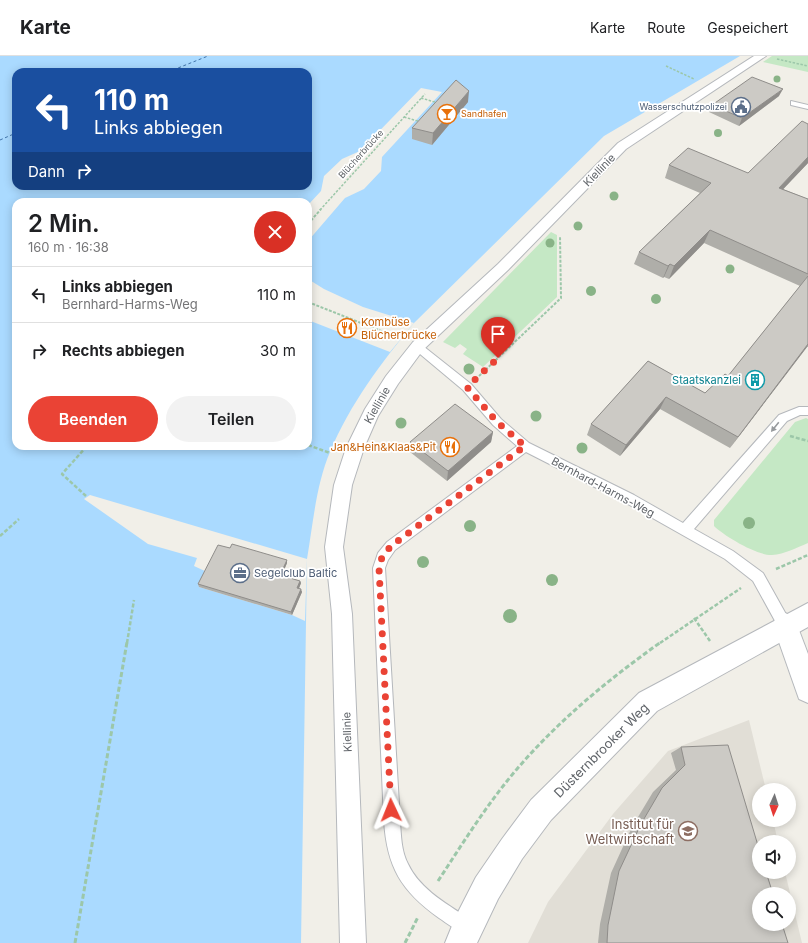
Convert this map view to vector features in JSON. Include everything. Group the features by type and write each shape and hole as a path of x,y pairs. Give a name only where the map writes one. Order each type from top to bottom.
{"street":[{"name":"Kiellinie","path":"354,943 342,614 334,547 335,528 343,485 358,441 370,414 392,380 418,346 503,268 622,146 765,57"},
{"name":"Düsternbrooker Weg","path":"464,935 495,875 541,810 648,702 797,620"},
{"path":"797,620 808,690"}],"lane":[{"path":"794,103 808,107"},
{"name":"Bernhard-Harms-Weg","path":"418,346 467,387 497,422 525,446 624,496 729,555 758,577 797,620"},
{"path":"684,531 783,418 799,411 808,411"},
{"path":"464,935 427,898 402,869 394,843 379,568 382,557 391,546 525,446"}],"path":[{"path":"765,57 808,66"},
{"path":"666,66 698,81"},
{"name":"Blücherbrücke","path":"312,220 425,94"},
{"path":"421,98 443,104"},
{"path":"404,117 426,123"},
{"path":"467,387 561,298 560,233 549,221"},
{"path":"312,304 418,346"},
{"path":"312,446 330,453"},
{"path":"83,450 62,474 86,496"},
{"path":"0,536 19,519"},
{"path":"405,943 427,898 489,804 518,768 548,735 599,688 694,618 758,577 808,555"},
{"path":"75,943 134,600"},
{"path":"694,618 723,660"}],"shaded area":[{"name":"Institut für Weltwirtschaft","path":"749,720 764,783 752,783 752,827 775,827 776,835 752,835 752,879 787,879 789,887 752,887 752,931 796,931 796,918 802,943 528,943 548,902 613,814 668,751"}],"green space":[{"path":"772,56 808,56 808,72 763,62"},
{"path":"551,232 557,235 557,297 483,367 463,354 467,349 460,344 455,348 443,342"},
{"path":"806,418 808,419 808,543 772,555 750,549 733,540 714,526 714,520 795,422"}],"water":[{"path":"0,56 740,56 604,136 414,323 367,384 338,434 321,478 307,559 301,943 0,943"}],"pier":[{"path":"421,88 442,92 382,157 381,171 364,189 345,198 312,236 312,201 321,191 324,176 342,159 360,151"},
{"path":"312,282 324,289 363,307 414,323 390,352 312,322"},
{"path":"90,495 307,559 305,621 292,615 199,587 207,572 194,566 197,558 148,544 84,499"}],"building":[{"path":"752,77 783,89 742,118 712,105"},
{"path":"456,80 469,91 433,133 412,128"},
{"path":"802,121 808,124 808,157 779,188 808,199 808,274 710,230 674,266 670,264 668,266 639,252 711,183 669,165 688,148 748,173"},
{"name":"Staatskanzlei","path":"808,276 808,344 738,437 666,397 626,445 591,424 648,361 705,393 725,374 728,376"},
{"name":"Jan&Hein&Klaas&Pit","path":"455,404 493,432 448,471 410,442"},
{"path":"232,544 287,560 280,575 300,581 297,588 301,589 291,612 198,584 218,545 230,548"},
{"name":"Institut für Weltwirtschaft","path":"728,745 755,835 752,835 752,879 768,879 771,887 752,887 752,931 784,931 788,943 607,943 608,925 619,871 641,824 662,788 685,765 681,747"}],"ferry route":[{"path":"178,68 208,56"},
{"path":"0,140 12,135"}],"place":[{"name":"Wasserschutzpolizei","path":"741,107"},
{"name":"Sandhafen","path":"447,114"},
{"name":"Kombüse Blücherbrücke","path":"347,328"},
{"name":"Staatskanzlei","path":"755,380"},
{"name":"Jan&Hein&Klaas&Pit","path":"450,447"},
{"name":"Segelclub Baltic","path":"240,573"},
{"name":"Institut für Weltwirtschaft","path":"688,831"}],"route":[{"path":"391,810 387,703 379,568 382,557 391,546 525,446 497,422 467,387 498,358"}]}
